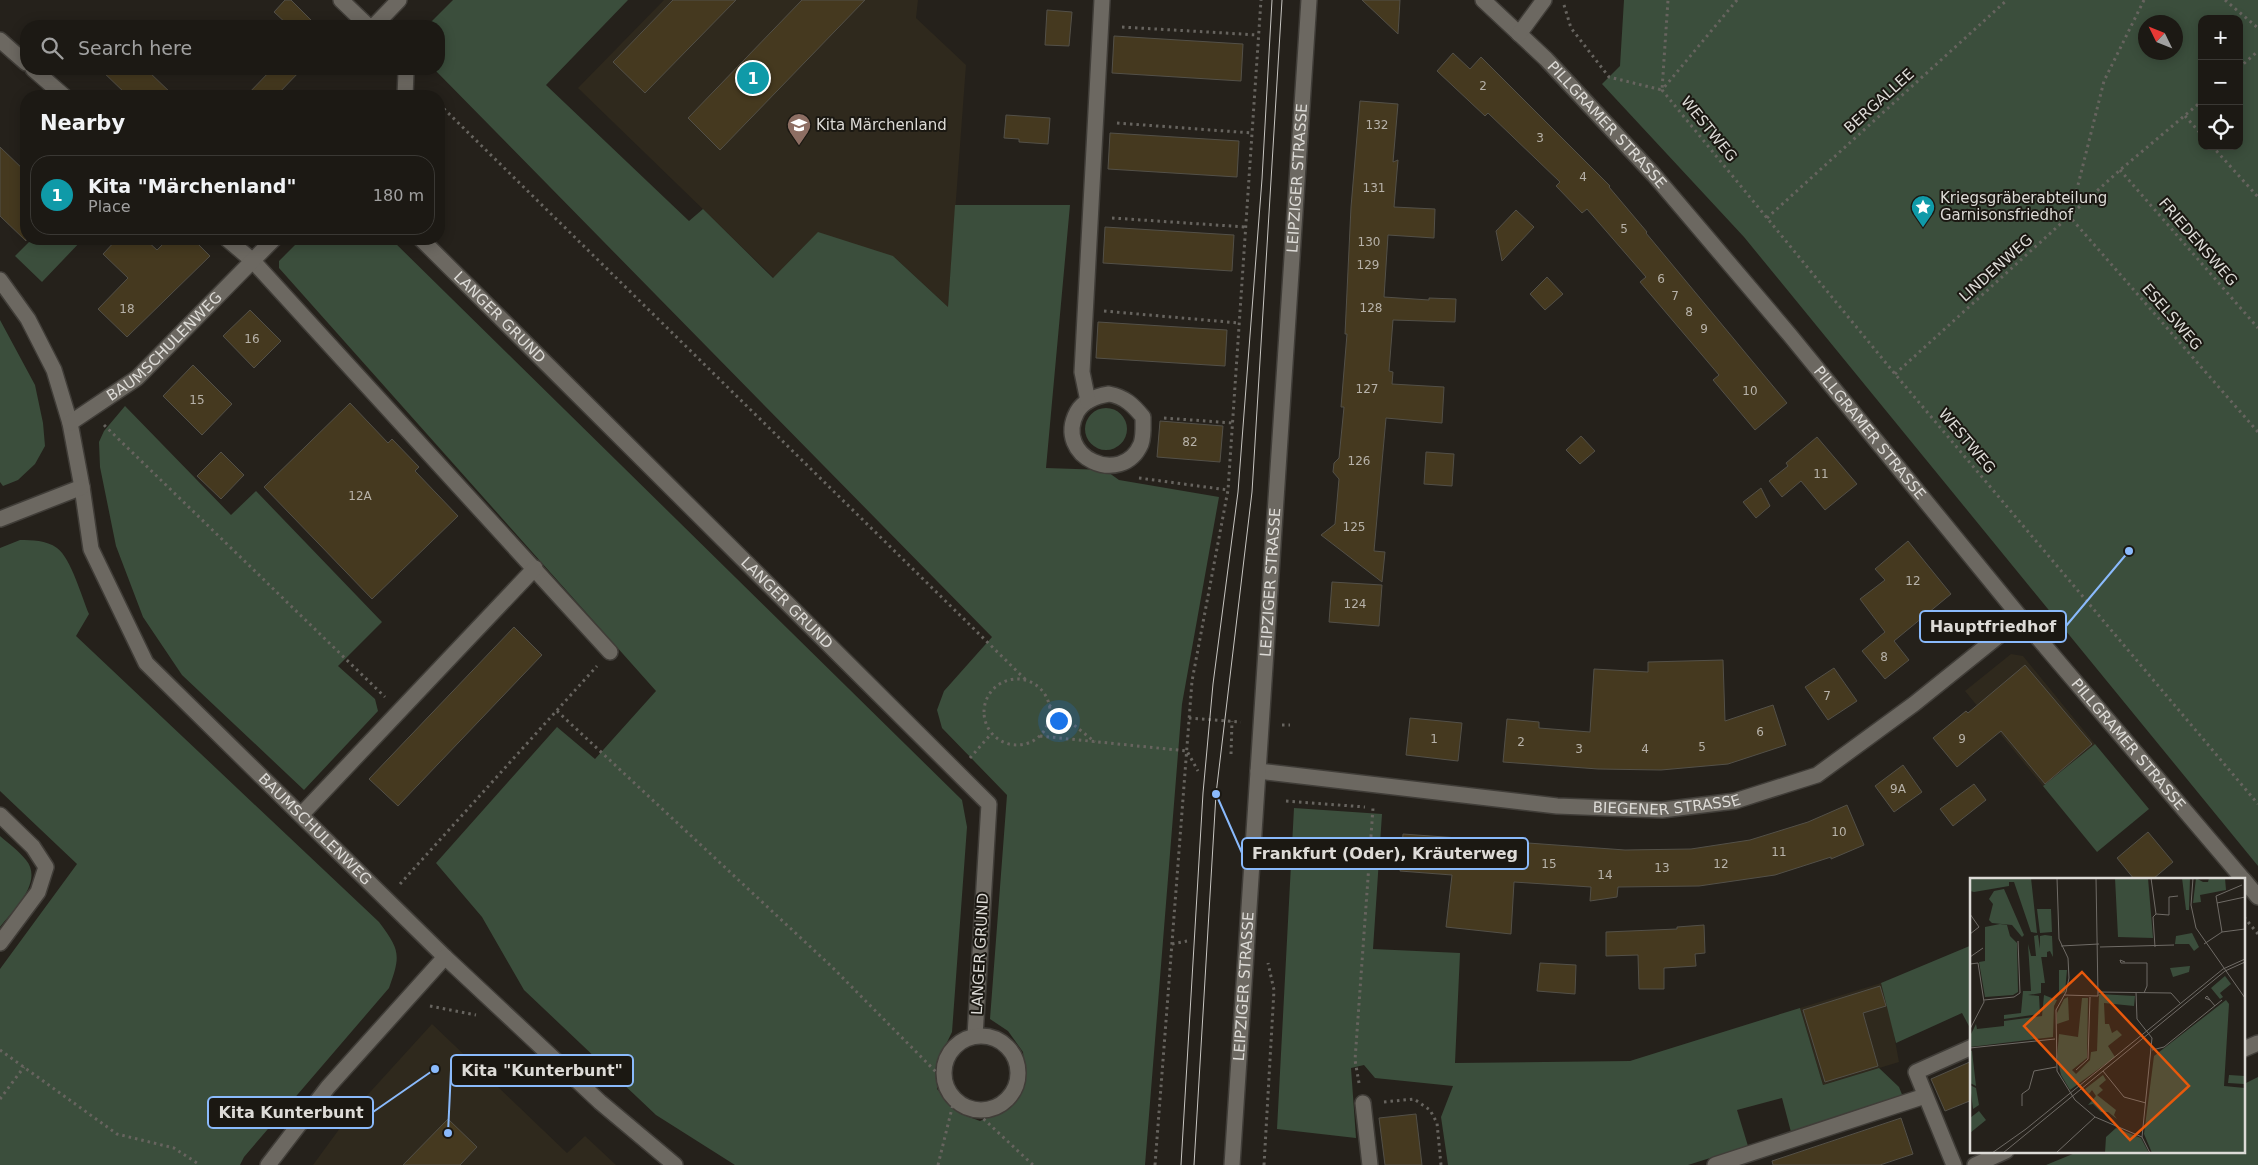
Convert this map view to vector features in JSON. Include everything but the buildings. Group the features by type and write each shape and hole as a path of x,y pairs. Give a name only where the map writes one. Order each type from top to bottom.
{"street":[{"path":"341,0 362,20"},
{"path":"380,20 399,0"},
{"path":"1088,401 1082,372 1102,0"},
{"name":"LEIPZIGER STRASSE","path":"1232,1165 1309,0"},
{"name":"PILLGRAMER STRASSE","path":"1483,0 1546,60 1661,183 1789,334 2021,618 2242,878"},
{"path":"1519,34 1544,0"},
{"path":"0,40 20,58"},
{"path":"39,75 57,90"},
{"path":"405,90 406,75"},
{"path":"235,245 253,261 610,652"},
{"path":"253,261 268,245"},
{"name":"LANGER GRUND","path":"427,245 989,804 975,1036"},
{"name":"BAUMSCHULENWEG","path":"70,423 138,378 253,261"},
{"name":"BAUMSCHULENWEG","path":"0,280 28,319 54,370 70,423 91,550 146,663 445,957 600,1102 675,1165"},
{"path":"1098,395 1120,396 1130,402 1144,417 1141,444 1135,454 1126,461 1115,465 1093,463 1084,457 1073,439 1074,417 1080,408 1098,395"},
{"path":"0,519 82,487"},
{"path":"301,815 535,568"},
{"name":"BIEGENER STRASSE","path":"1258,772 1557,806 1662,810 1735,801 1817,776 1914,704 2021,618"},
{"path":"0,815 33,847 46,867 38,892 0,942"},
{"name":"PILLGRAMER STRASSE","path":"2246,882 2258,897"},
{"path":"268,1165 328,1087 445,957"},
{"name":"LANGER GRUND","path":"944,1079 944,1067 947,1056 959,1043 975,1036 988,1036 1000,1041 1013,1055 1018,1074 1016,1086 1000,1106 987,1110 974,1110"},
{"path":"2246,1048 2258,1043"},
{"path":"1954,1165 1916,1072 1970,1048"},
{"path":"944,1079 947,1090 954,1100 974,1110"},
{"path":"1715,1165 1925,1096"},
{"path":"1364,1103 1370,1165"},
{"path":"1974,1165 2004,1152"}],"path":[{"path":"1155,1165 1192,681 1228,490 1261,0"},
{"path":"1562,0 1572,28 1608,77 1662,90"},
{"path":"1662,90 1668,0"},
{"path":"1662,90 1737,0"},
{"name":"BERGALLEE","path":"1767,218 2007,0"},
{"path":"2070,217 2104,80 2144,0"},
{"path":"2225,0 2258,28"},
{"path":"1101,26 1258,35"},
{"path":"2243,65 2258,52"},
{"name":"WESTWEG","path":"1662,90 1895,374 2258,804"},
{"name":"LINDENWEG","path":"1895,374 2120,170 2198,105"},
{"path":"445,110 1027,681"},
{"path":"2185,116 2198,131"},
{"path":"1096,122 1252,133"},
{"path":"2216,150 2258,197"},
{"name":"FRIEDENSWEG","path":"2120,170 2258,328"},
{"path":"1091,216 1246,227"},
{"name":"ESELSWEG","path":"2070,217 2258,432"},
{"path":"1086,309 1239,323"},
{"path":"89,410 400,710"},
{"path":"1144,417 1233,423"},
{"path":"1104,465 1130,477 1228,490"},
{"path":"387,900 610,652"},
{"path":"1040,736 1050,716 1045,694 1037,686 1027,681 1016,679 996,686 989,694 985,703 984,714 986,724 991,734 999,741 1010,745 1020,746 1040,736 1187,751"},
{"path":"1049,705 1095,742"},
{"path":"557,711 832,967 944,1079"},
{"path":"1231,754 1232,721"},
{"path":"958,773 991,734"},
{"path":"1187,751 1198,771"},
{"path":"1373,808 1355,1060 1364,1103 1414,1099 1430,1110 1437,1123 1442,1165"},
{"path":"2246,919 2258,934"},
{"path":"1172,944 1187,941"},
{"path":"1264,1165 1274,990"},
{"path":"423,1012 429,1005 482,1016"},
{"path":"0,1050 117,1134 174,1148 200,1165"},
{"path":"0,1099 24,1067"},
{"path":"938,1165 954,1100"},
{"path":"974,1110 1033,1165"}],"shaded area":[{"name":"Kita Märchenland","path":"664,0 918,0 916,18 966,65 948,307 893,256 774,278 578,88"},
{"path":"2011,654 2023,656 2095,744 2043,786 1965,691"},
{"path":"1881,983 1891,1019 1899,1062 1823,1085 1800,1008"},
{"path":"432,1024 567,1153 585,1136 616,1165 313,1165 351,1113"}],"green space":[{"path":"453,0 628,0 546,85 689,221 703,209 773,278 818,232 893,256 948,307 955,205 1070,205 1046,468 1105,470 1119,480 1219,497 1182,704 1145,1165 735,1165 656,1115 524,990 482,917 436,863 557,727 595,759 656,691 279,268 279,261 295,245 397,245 962,800 967,827 952,1032 938,1061 937,1089 961,1114 980,1121 1012,1106 1026,1082 1023,1052 1008,1031 990,1019 1007,795 942,728 937,710 944,691 992,637 440,75 445,75 445,20 433,20"},
{"path":"1624,0 2258,0 2258,866 1744,237 1602,84 1620,66"},
{"path":"26,245 77,245 42,282 15,256"},
{"path":"0,320 35,385 43,423 45,446 35,464 18,480 3,486 0,482"},
{"path":"125,406 231,515 256,491 382,622 338,666 375,699 378,711 304,790 182,675 143,617 116,546 100,467 99,442 104,431"},
{"path":"1110,408 1118,411 1124,417 1127,429 1124,441 1118,447 1102,450 1094,447 1088,441 1085,425 1088,417 1094,411"},
{"path":"20,540 48,543 57,548 67,560 89,614 76,636 379,922 395,946 397,960 389,988 244,1157 240,1165 0,1165 0,969 77,864 0,791 0,548"},
{"path":"2095,744 2149,809 2097,852 2043,786"},
{"path":"1294,808 1382,814 1373,949 1460,953 1455,1063 1630,1061 1800,1008 1823,1085 1879,1068 1899,1087 1903,1097 1791,1132 1782,1098 1737,1110 1748,1146 1688,1165 1448,1165 1441,1117 1453,1086 1375,1078 1364,1065 1351,1068 1356,1138 1277,1129"},
{"path":"0,836 26,860 31,868 31,877 25,895 0,927"},
{"path":"1970,946 1970,1028 1962,1013 1896,1043 1881,983"},
{"path":"2258,1077 2258,1165 2046,1165 2078,1152 2246,1152 2246,1083"}],"tram line":[{"path":"1181,1165 1203,793 1213,684 1238,492 1262,179 1272,0"},
{"path":"1194,1165 1216,794 1252,492 1282,0"}],"place":[{"name":"Kita \"Märchenland\"","path":"753,78"},
{"name":"Kita Märchenland","path":"799,146"},
{"name":"Kriegsgräberabteilung Garnisonsfriedhof","path":"1923,228"},
{"name":"Hauptfriedhof","path":"2129,551"},
{"name":"Frankfurt (Oder), Kräuterweg","path":"1216,794"},
{"name":"Kita Kunterbunt","path":"435,1069"},
{"name":"Kita \"Kunterbunt\"","path":"448,1133"}]}
